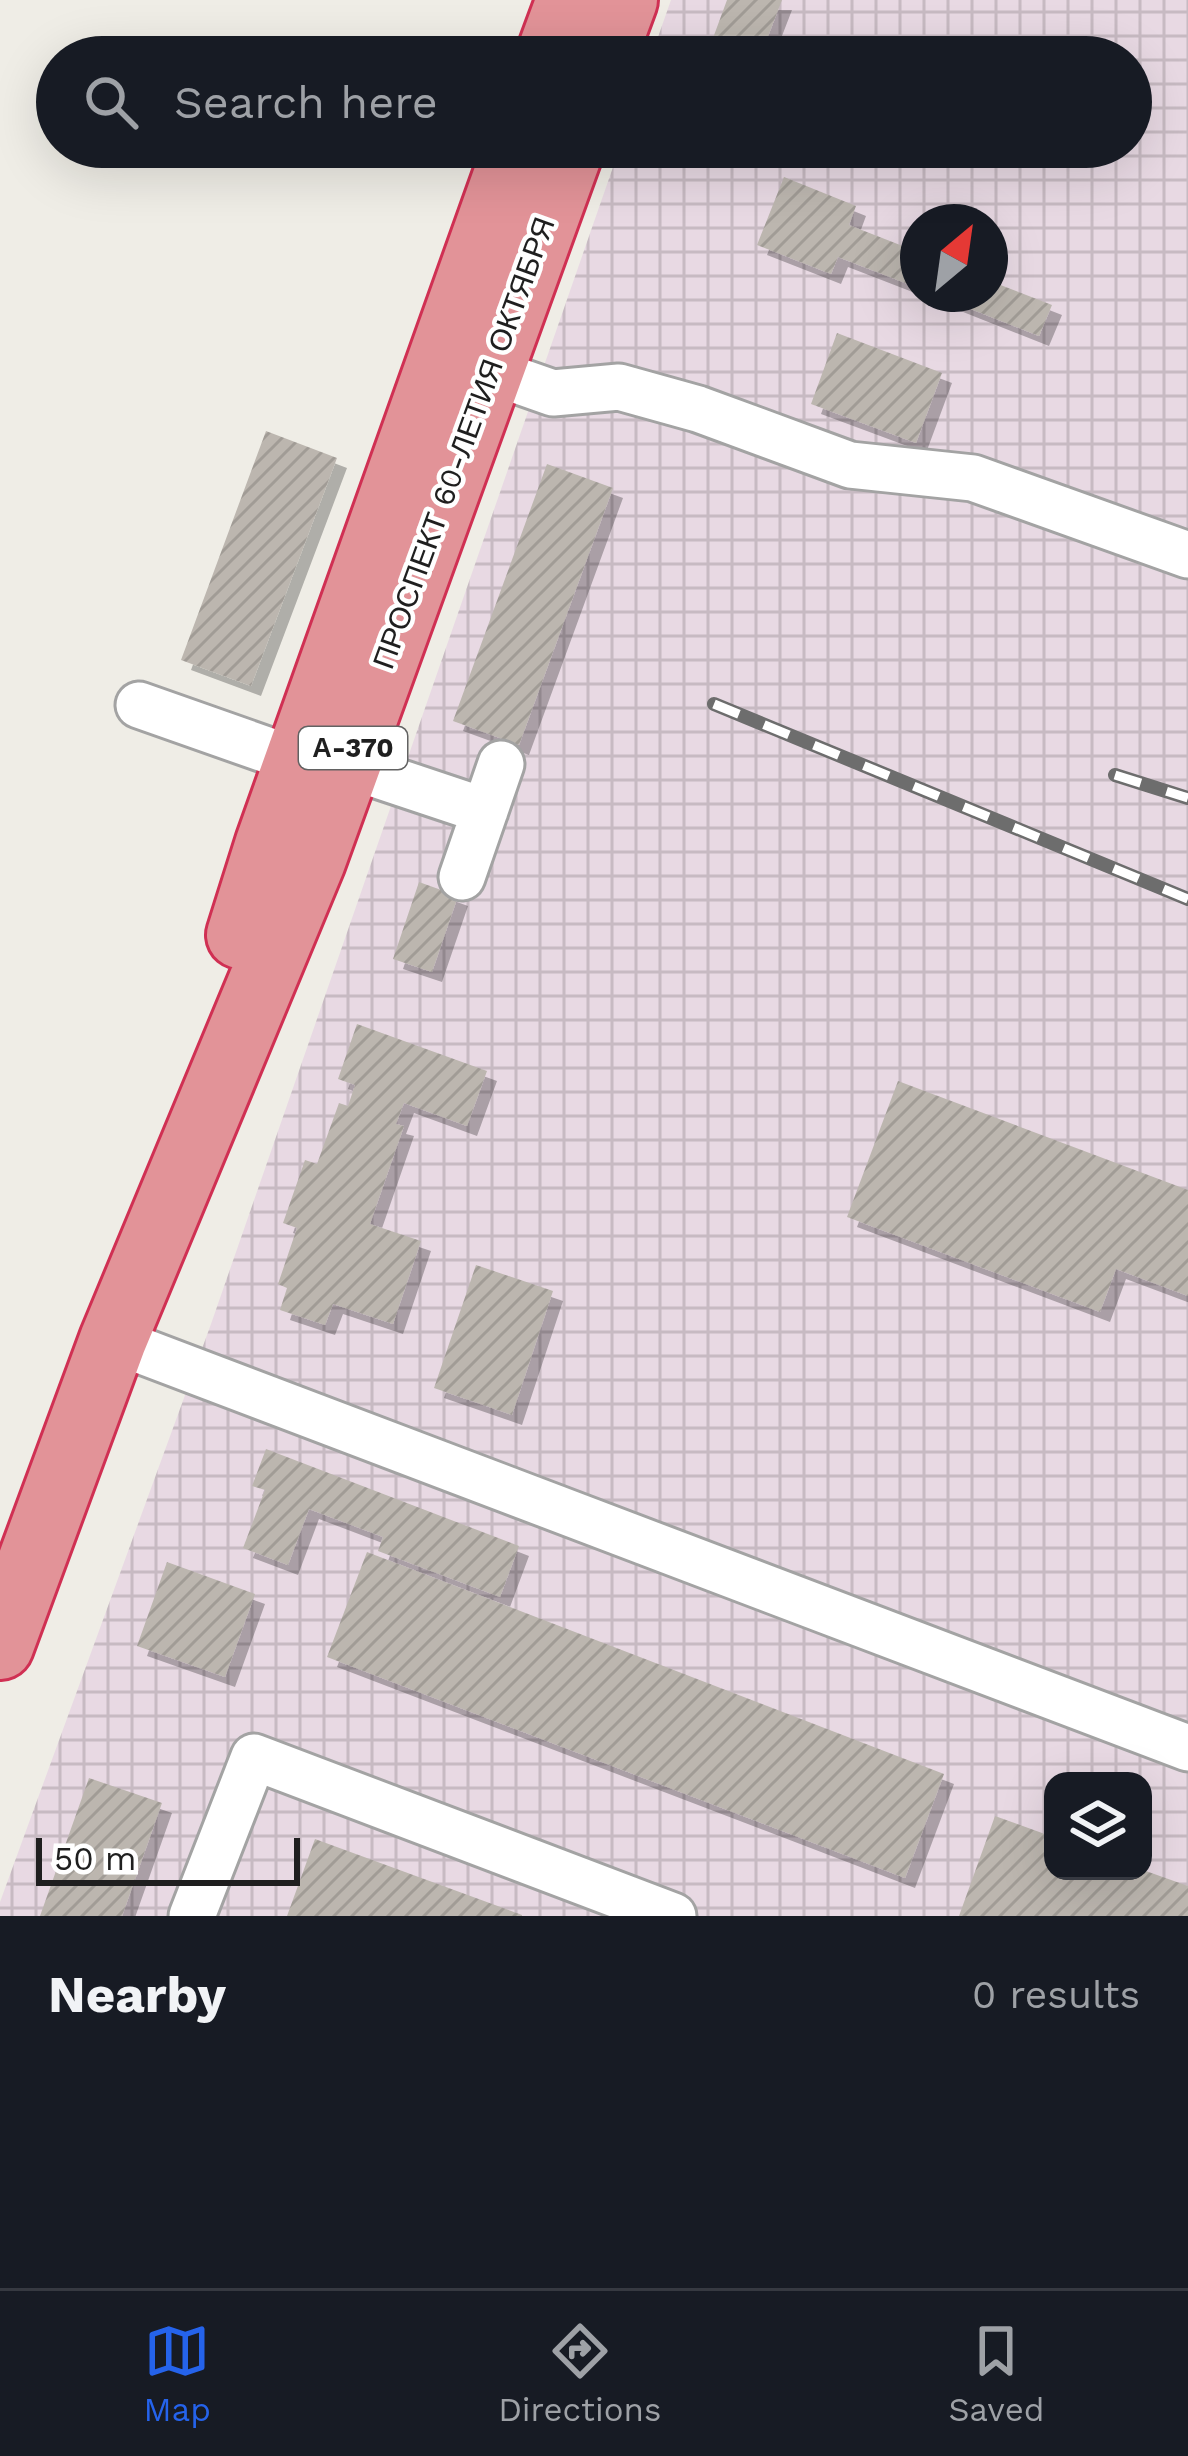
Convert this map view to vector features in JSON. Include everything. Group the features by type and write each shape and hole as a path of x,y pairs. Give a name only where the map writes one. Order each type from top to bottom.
{"highway":[{"path":"557,36 570,0"},
{"path":"611,36 624,0"},
{"name":"ПРОСПЕКТ 60-ЛЕТИЯ ОКТЯБРЯ","path":"0,1646 113,1340 312,861 323,763 510,168"},
{"name":"ПРОСПЕКТ 60-ЛЕТИЯ ОКТЯБРЯ","path":"323,763 490,371 563,168"}],"lane":[{"path":"490,371 553,393 619,387 698,409 850,465 973,478 1188,555"},
{"path":"139,705 485,811"},
{"path":"462,877 501,764"},
{"path":"113,1340 1188,1748"},
{"path":"193,1916 254,1757 673,1916"}],"shaded area":[{"path":"671,0 1188,0 1188,1916 0,1916 0,1902 211,1324 613,168 1152,168 1152,36 658,36"}],"building":[{"path":"727,0 782,0 768,36 714,36"},
{"path":"784,177 856,206 849,225 900,245 900,281 838,257 831,274 757,245"},
{"path":"1008,288 1052,305 1039,336 978,312 1008,312"},
{"path":"837,333 942,373 916,443 811,404"},
{"path":"266,431 337,458 251,686 181,660"},
{"path":"547,464 613,488 519,745 453,721"},
{"path":"419,882 458,896 432,972 393,959"},
{"path":"357,1024 487,1071 467,1126 404,1103 396,1124 404,1126 370,1224 421,1241 393,1324 333,1304 325,1325 280,1310 287,1288 278,1284 297,1228 283,1223 305,1160 317,1164 339,1103 348,1106 355,1085 338,1079"},
{"path":"898,1081 1188,1190 1188,1296 1116,1269 1100,1312 847,1217"},
{"path":"476,1265 553,1291 512,1415 434,1388"},
{"path":"266,1449 519,1546 500,1597 378,1551 383,1537 309,1509 288,1565 243,1548 265,1490 252,1486"},
{"path":"367,1552 944,1774 905,1878 327,1657"},
{"path":"167,1562 255,1594 225,1677 137,1646"},
{"path":"89,1778 162,1803 122,1916 40,1916"},
{"path":"995,1816 1044,1834 1044,1880 1152,1880 1152,1873 1188,1886 1188,1916 959,1916"},
{"path":"315,1839 522,1915 522,1916 287,1916"}],"railway":[{"path":"714,704 1188,899"},
{"path":"1115,775 1188,798"}]}
